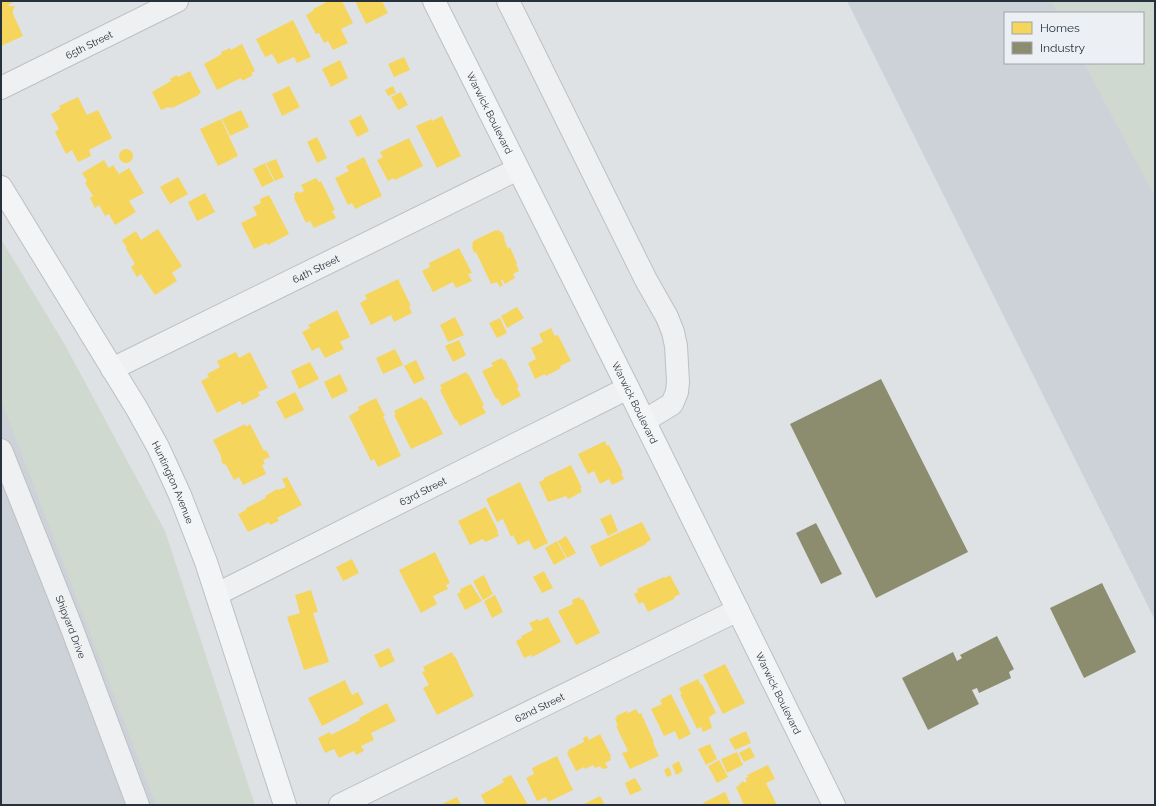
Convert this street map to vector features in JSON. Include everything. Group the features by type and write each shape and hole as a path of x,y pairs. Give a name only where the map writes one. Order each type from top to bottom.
{"main road":[{"name":"Warwick Boulevard","path":"434,1 644,420 834,805"},
{"name":"Huntington Avenue","path":"1,187 158,447 180,494 217,594 285,805"}],"street":[{"name":"65th Street","path":"1,88 177,1"},
{"path":"508,1 640,267 667,317 673,332 676,346 678,382 675,400 668,408 644,420"},
{"name":"64th Street","path":"112,369 518,169"},
{"name":"63rd Street","path":"217,594 628,388"},
{"name":"Shipyard Drive","path":"1,450 6,477 71,626 138,805"},
{"name":"62nd Street","path":"340,805 738,610"}],"shaded area":[{"path":"847,1 1155,1 1155,620"},
{"path":"1051,1 1155,1 1155,197 1085,64 1144,64 1144,12 1057,12"},
{"path":"1,239 65,345 165,531 255,805 156,805 1,400"},
{"path":"1,268 240,805 1,805"}],"building: Homes":[{"path":"1,1 15,1 8,5 14,6 15,8 13,9 13,14 23,36 1,46"},
{"path":"324,1 342,1 353,23 341,29 348,43 333,50 328,41 324,43 319,33 316,34 306,15 313,11 313,9 325,3"},
{"path":"355,1 382,1 388,13 366,24"},
{"path":"293,20 311,57 297,63 294,57 278,64 272,54 265,57 256,39"},
{"path":"242,44 255,71 251,73 253,75 242,81 241,78 217,90 204,64 222,54 221,52 230,48 231,50"},
{"path":"404,57 410,70 394,77 388,64"},
{"path":"340,60 348,78 331,87 322,69"},
{"path":"190,71 201,93 172,108 168,107 161,110 152,92 171,81 170,79 177,75 178,77"},
{"path":"289,86 300,107 282,116 272,94"},
{"path":"393,86 396,93 388,96 385,90"},
{"path":"401,92 408,105 398,110 391,97"},
{"path":"78,97 87,115 98,110 112,138 89,150 91,156 78,162 72,150 66,154 55,132 59,129 51,114 60,109 59,106"},
{"path":"241,110 249,127 230,136 222,119"},
{"path":"361,115 369,131 357,137 349,121"},
{"path":"442,116 461,156 437,168 416,126"},
{"path":"221,119 238,156 218,166 200,129"},
{"path":"317,137 327,158 317,163 307,142"},
{"path":"409,138 423,166 395,180 393,178 388,181 377,160 383,157 380,152"},
{"path":"123,149 129,149 133,153 133,159 129,163 123,163 119,159 119,153"},
{"path":"364,157 382,196 355,209 352,203 348,205 335,178 349,171 346,166"},
{"path":"276,159 284,177 275,181 266,163"},
{"path":"104,160 109,168 113,165 119,174 129,168 144,193 129,201 136,212 115,225 109,214 105,216 99,205 95,208 90,198 93,196 85,183 87,181 82,173"},
{"path":"265,163 274,181 262,187 253,169"},
{"path":"178,177 188,194 170,204 160,187"},
{"path":"316,178 319,182 321,181 335,210 332,211 336,218 314,228 310,221 306,223 294,198 294,194 298,191 299,193 304,191 301,185"},
{"path":"205,193 215,212 197,221 188,202"},
{"path":"269,195 289,234 268,245 266,243 254,249 241,223 257,215 253,207 261,203 260,199"},
{"path":"158,229 182,266 172,273 177,281 155,295 141,274 137,277 131,267 135,264 122,240 136,231 141,240"},
{"path":"499,230 501,233 502,232 508,249 510,247 517,263 516,264 519,271 513,274 515,278 505,284 502,279 503,285 500,287 497,282 491,284 476,252 474,253 472,247 473,241"},
{"path":"459,248 472,273 468,274 472,281 456,288 453,282 433,292 422,271 430,267 429,263"},
{"path":"398,279 411,306 409,306 412,313 394,322 391,315 371,325 360,303 367,299 365,295"},
{"path":"517,307 524,318 507,328 501,316"},
{"path":"337,310 350,337 340,342 344,349 325,358 319,347 312,351 302,332 310,328 308,325"},
{"path":"455,317 464,335 448,342 440,325"},
{"path":"500,318 507,333 497,338 489,323"},
{"path":"551,328 555,336 558,335 571,361 560,366 561,368 546,376 545,374 535,379 528,363 536,359 531,348 543,342 539,334"},
{"path":"459,340 466,355 453,362 445,346"},
{"path":"395,349 403,365 383,374 376,358"},
{"path":"236,352 239,358 250,352 268,388 258,392 260,396 242,405 240,401 217,413 201,381 209,377 207,374 220,367 217,361"},
{"path":"502,358 504,361 505,360 519,387 517,388 521,396 502,406 497,398 496,399 482,371 493,366 491,363"},
{"path":"416,360 425,379 414,384 404,366"},
{"path":"310,362 319,379 299,389 291,371"},
{"path":"466,372 484,405 482,406 486,413 460,426 456,419 455,420 440,390 442,389 440,385"},
{"path":"340,374 348,391 332,399 324,382"},
{"path":"295,392 304,410 285,419 276,402"},
{"path":"422,397 424,401 426,400 443,434 411,449 394,415 396,415 394,411"},
{"path":"376,398 401,456 378,467 374,459 371,461 349,416 359,410 358,407"},
{"path":"245,424 246,427 250,424 264,451 266,450 270,457 263,460 265,464 262,465 266,474 243,485 239,477 234,480 226,465 222,463 221,456 213,440"},
{"path":"605,441 607,446 609,445 623,473 621,473 624,479 612,485 609,479 600,484 594,471 588,474 578,454"},
{"path":"571,465 582,488 580,488 582,492 568,499 566,496 548,502 539,482"},
{"path":"287,477 302,505 277,518 279,521 270,525 269,522 248,532 238,514 246,510 246,508 266,498 265,496 277,489 286,487 282,479"},
{"path":"520,482 548,543 534,550 529,540 518,545 513,535 511,537 503,519 497,522 486,499"},
{"path":"486,507 499,536 485,542 483,539 470,545 458,521"},
{"path":"611,514 618,531 608,536 600,519"},
{"path":"642,522 651,540 600,567 590,546"},
{"path":"566,536 576,553 567,558 558,541"},
{"path":"557,541 566,558 554,565 545,548"},
{"path":"435,552 450,583 446,585 448,589 433,596 437,604 421,613 399,570"},
{"path":"352,559 359,573 343,581 336,567"},
{"path":"544,571 553,588 542,593 533,577"},
{"path":"484,575 493,594 483,600 473,581"},
{"path":"670,575 680,594 674,597 674,599 648,612 643,602 639,604 634,594 638,592 637,589"},
{"path":"471,584 482,601 465,610 457,594 461,592 460,589"},
{"path":"311,590 318,612 313,613 329,662 304,670 287,617 300,613 295,595"},
{"path":"495,595 503,612 492,618 484,601"},
{"path":"580,597 581,600 583,599 600,633 576,645 558,611 573,604 572,600"},
{"path":"548,617 561,642 532,657 531,655 524,658 516,641 522,638 521,636 533,630 529,623"},
{"path":"389,648 395,661 380,668 374,655"},
{"path":"452,652 474,696 437,715 423,688 429,685 422,672 425,671 423,667"},
{"path":"725,664 745,703 723,714 703,675"},
{"path":"698,679 716,713 709,717 712,728 703,732 701,727 697,729 680,694 682,694 679,688"},
{"path":"345,680 352,695 358,692 364,704 322,726 308,698"},
{"path":"671,694 691,734 679,740 675,731 664,736 651,709 662,704 660,700"},
{"path":"387,703 396,721 371,733 374,740 361,746 364,751 356,755 354,751 339,758 334,749 325,753 318,738 330,732 331,735 360,720 359,718"},
{"path":"636,709 639,714 641,713 659,756 630,769 622,753 628,751 616,726 618,725 615,719 617,718 616,716"},
{"path":"746,731 751,743 735,750 729,739"},
{"path":"600,734 611,756 611,760 605,763 608,768 602,769 600,766 595,768 593,765 576,771 567,753 569,752 568,750 584,742 583,738 587,736 589,740"},
{"path":"710,744 717,759 706,765 698,749"},
{"path":"750,747 755,757 744,762 739,753"},
{"path":"737,752 743,765 727,773 721,759"},
{"path":"557,756 573,790 548,802 546,797 537,801 526,778 534,774 532,768"},
{"path":"719,760 728,777 717,783 708,766"},
{"path":"679,761 683,771 676,775 672,765"},
{"path":"768,765 775,779 766,783 777,805 744,805 736,787 744,781 744,783 747,781 745,778 749,777 747,775"},
{"path":"669,767 672,775 667,777 664,770"},
{"path":"511,775 528,805 486,805 481,795 504,782 502,779"},
{"path":"635,778 642,790 630,795 625,783"},
{"path":"725,792 731,805 704,805 703,803"},
{"path":"600,796 605,805 582,805"},
{"path":"457,797 461,805 442,804"}],"building: Industry":[{"path":"881,379 968,552 876,598 790,424"},
{"path":"816,523 842,574 821,584 796,533"},
{"path":"1102,583 1136,652 1084,678 1050,608"},
{"path":"997,636 1014,669 1009,672 1011,678 979,693 977,688 972,690 979,704 928,730 902,678 953,652 957,661 962,658 960,655"}]}
